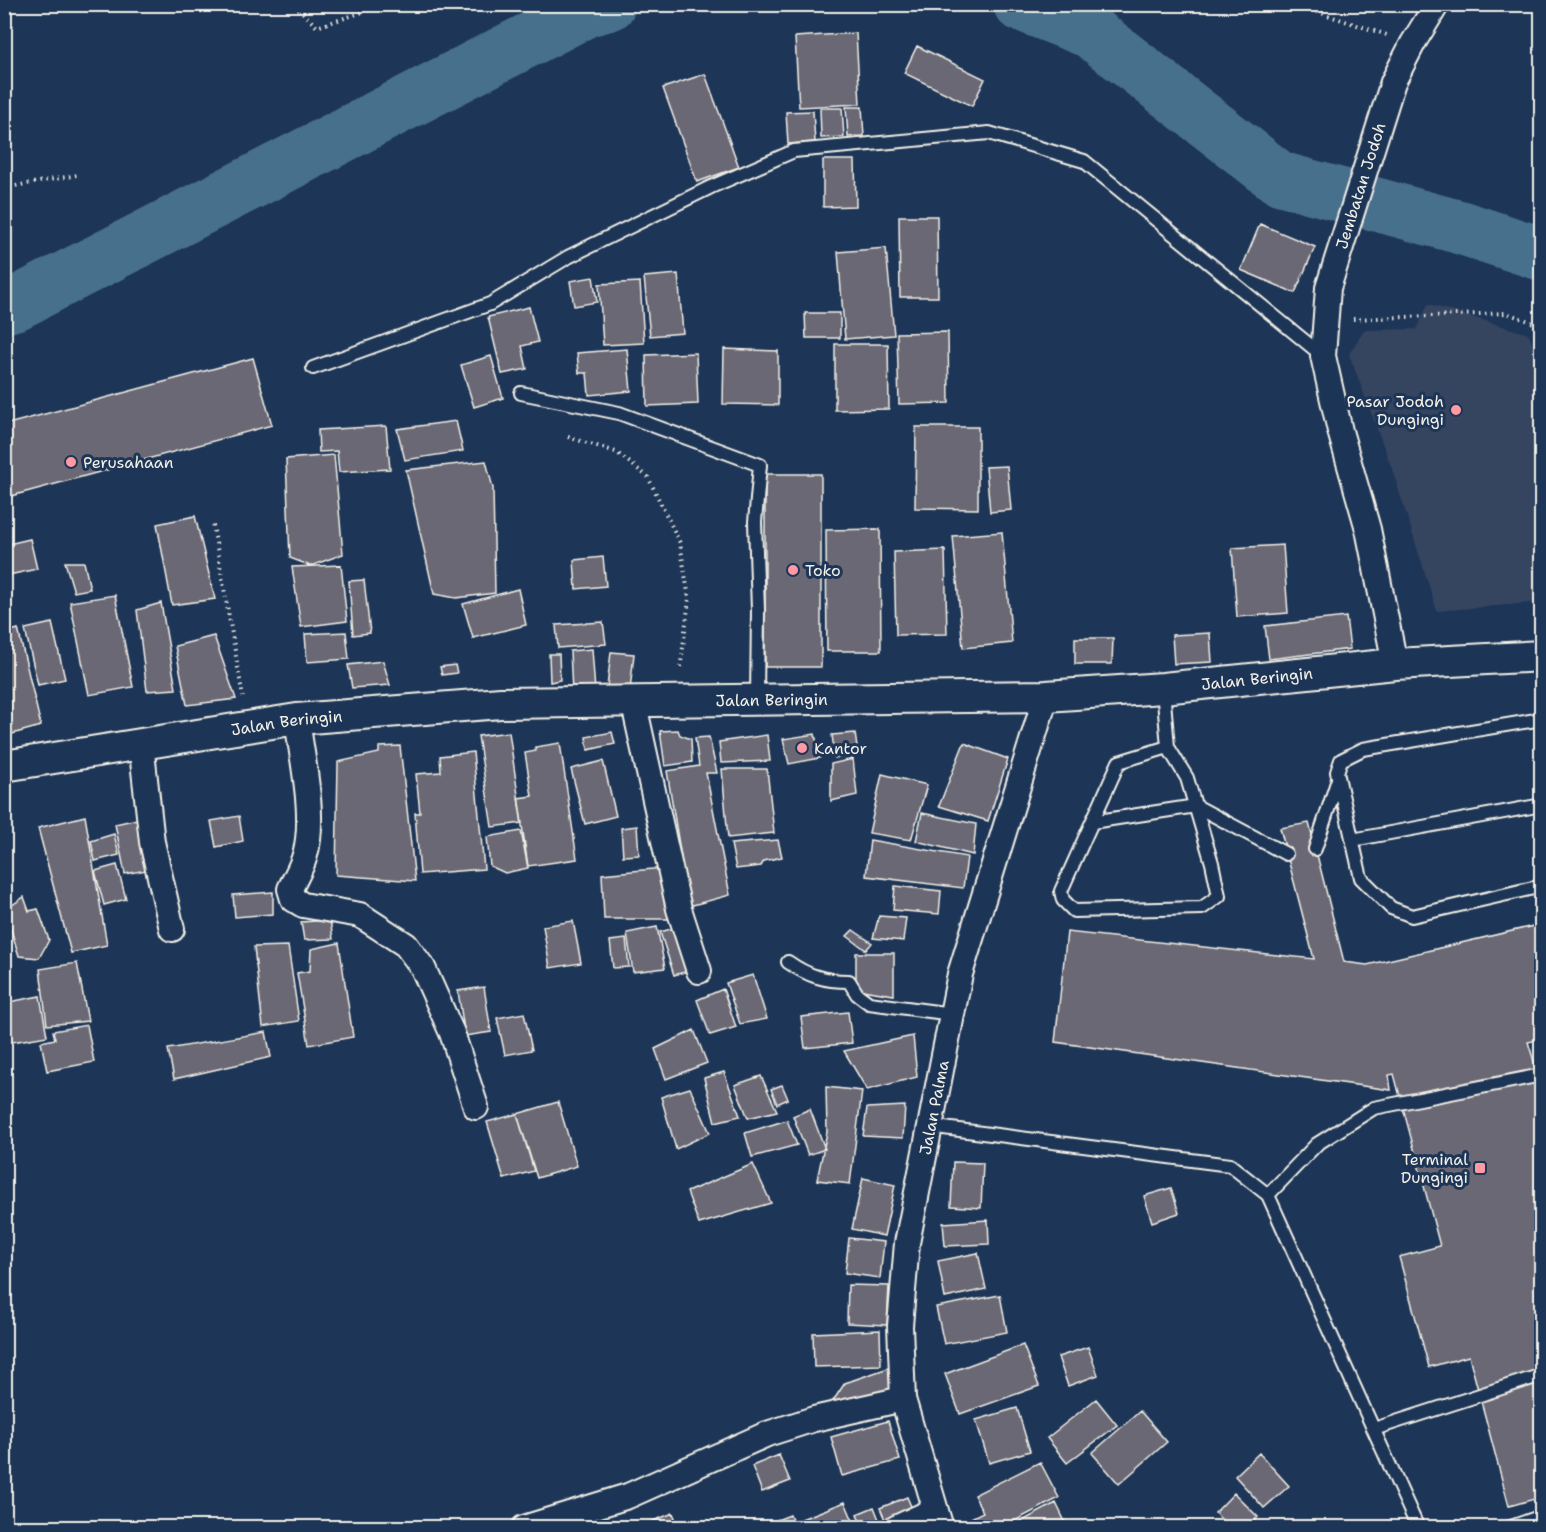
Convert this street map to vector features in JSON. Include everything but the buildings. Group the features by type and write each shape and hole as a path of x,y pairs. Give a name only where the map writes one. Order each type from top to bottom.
{"street":[{"name":"Jembatan Jodoh","path":"1395,664 1368,529 1340,431 1323,356 1325,320 1328,288 1393,82 1437,4"},
{"name":"Jalan Beringin","path":"4,766 297,719 501,703 676,698 1046,696 1162,688 1395,664 1542,656"},
{"name":"Jalan Palma","path":"938,1519 903,1399 900,1326 907,1243 928,1126 952,1014 985,889 1046,696"},
{"path":"633,700 679,909 699,971"},
{"path":"297,719 306,784 308,836 305,856 290,889 293,899 303,905 360,915 406,945 423,968 452,1033 476,1107"},
{"path":"141,743 152,842 172,930"},
{"path":"524,1527 628,1496 767,1434 814,1419 903,1399"},
{"path":"896,1527 938,1519"}],"lane":[{"path":"313,368 490,304 568,257 711,187 794,151 989,133 1084,160 1323,356"},
{"path":"520,393 619,413 760,465 755,522 758,610 757,699"},
{"path":"1162,688 1167,747 1187,778 1218,896 1202,908 1074,911 1063,900 1061,891 1119,762 1167,747"},
{"path":"1315,849 1338,778 1341,760 1363,749 1542,719"},
{"path":"1338,778 1361,878 1391,908 1412,916 1542,886"},
{"path":"1352,840 1542,805"},
{"path":"1092,822 1196,806 1286,854"},
{"path":"788,962 807,975 825,980 849,981 856,994 869,1003 952,1014"},
{"path":"1269,1194 1317,1144 1374,1108 1542,1075"},
{"path":"928,1126 1230,1165 1269,1194 1418,1527"},
{"path":"1374,1429 1542,1375"},
{"path":"1508,1527 1542,1516"}],"path":[{"path":"294,4 317,27 363,12 375,4"},
{"path":"1294,4 1413,43"},
{"path":"4,189 77,175"},
{"path":"1325,320 1507,313 1542,326"},
{"path":"568,437 616,452 648,477 680,543 689,599 676,698"},
{"path":"213,525 249,727"}],"shaded area":[{"name":"Pasar Jodoh Dungingi","path":"1428,304 1529,334 1535,351 1541,352 1541,602 1437,611 1391,466 1349,354 1364,330 1417,329"}],"waterway":[{"path":"4,307 17,303 587,10 609,4"},
{"path":"1020,4 1091,32 1279,178 1459,227 1542,254"}],"place":[{"name":"Pasar Jodoh Dungingi","path":"1456,410"},
{"name":"Perusahaan","path":"71,462"},
{"name":"Toko","path":"793,570"},
{"name":"Kantor","path":"802,748"},
{"name":"Terminal Dungingi","path":"1480,1168"}]}
